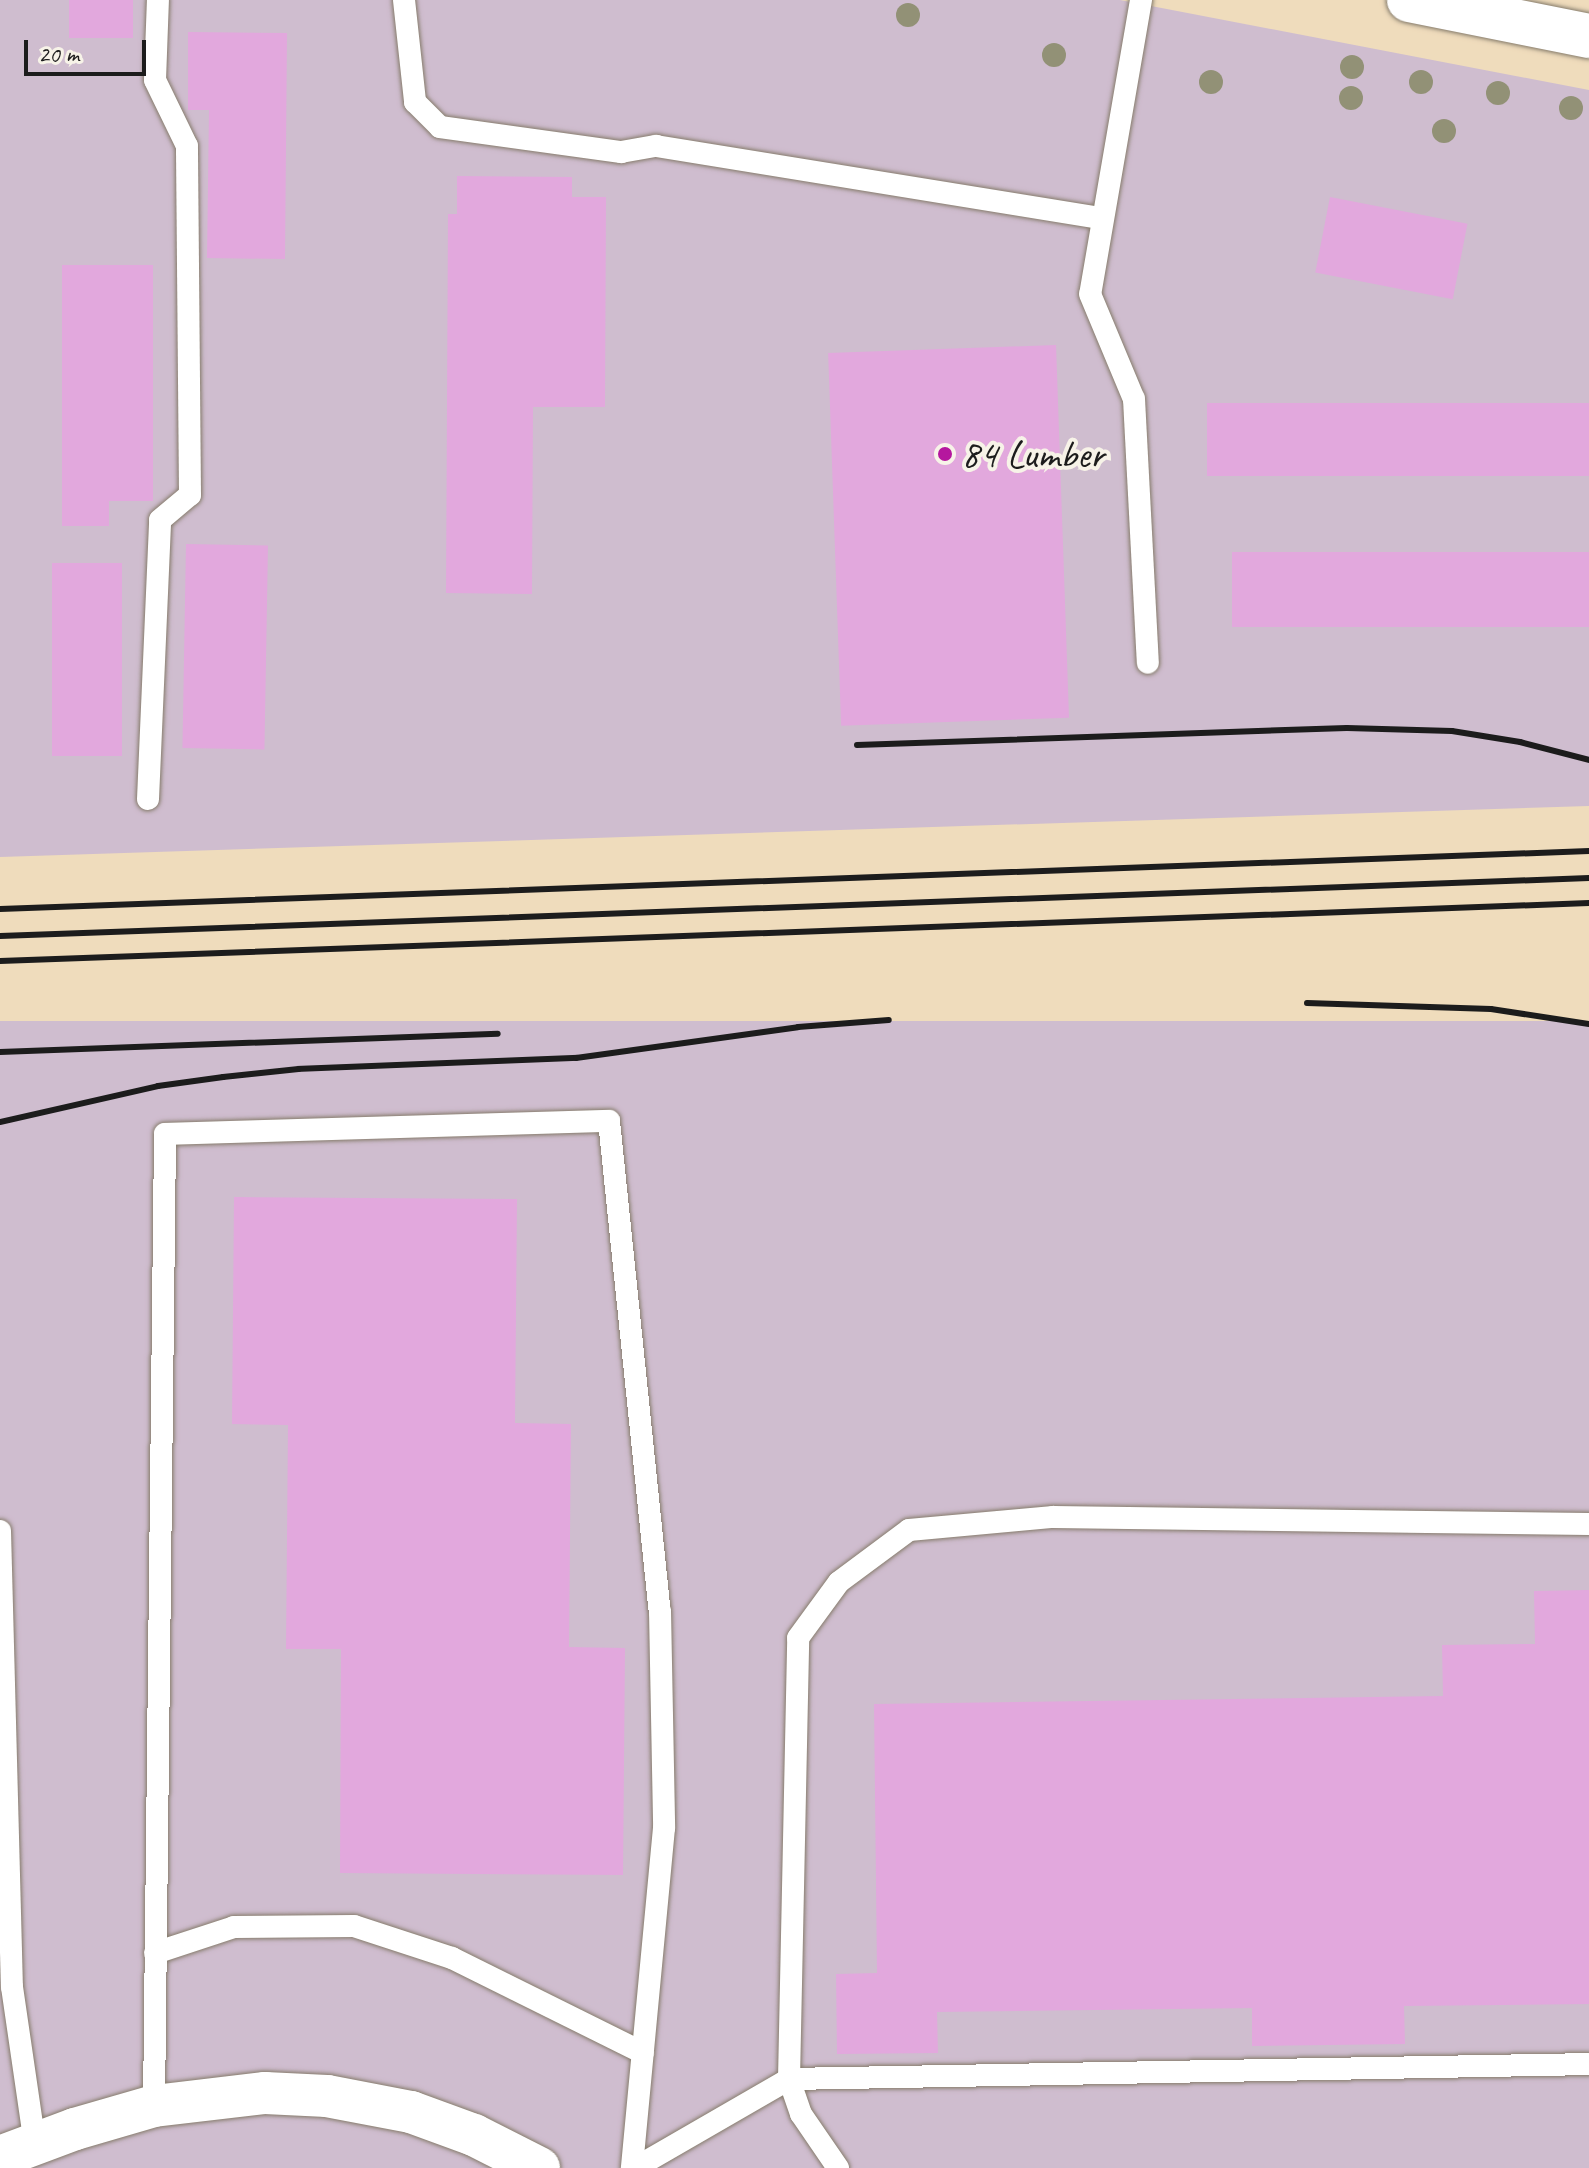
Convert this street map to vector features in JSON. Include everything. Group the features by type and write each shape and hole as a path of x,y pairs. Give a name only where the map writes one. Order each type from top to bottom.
{"main road":[{"path":"1409,0 1589,36"}],"street":[{"path":"17,2151 154,2106 230,2095 327,2096 411,2112 474,2135 539,2168"}],"lane":[{"path":"148,799 160,520 190,495 187,146 155,80 158,0"},
{"path":"404,0 415,102 440,127 621,152 656,146 1102,218"},
{"path":"1141,0 1090,294 1134,399 1148,663"},
{"path":"154,2106 165,1134 609,1121 660,1611 664,1828 633,2168"},
{"path":"838,2168 801,2114 789,2079 798,1638 839,1582 909,1530 1053,1517 1589,1524"},
{"path":"0,1531 4,1843 17,2151"},
{"path":"155,1953 234,1927 354,1926 452,1958 643,2053"},
{"path":"633,2168 789,2079 1589,2064"}],"shaded area":[{"path":"0,0 1120,0 1589,90 1589,806 0,857"},
{"path":"0,1021 1589,1021 1589,2168 0,2168"}],"building":[{"path":"69,0 133,0 133,38 69,38"},
{"path":"188,32 287,33 285,259 207,258 209,110 188,110"},
{"path":"457,176 572,177 572,197 606,197 605,407 533,407 532,594 446,593 448,214 457,214"},
{"path":"1330,197 1467,224 1453,299 1315,273"},
{"path":"62,265 153,265 153,501 109,501 109,526 62,526"},
{"path":"1056,345 1069,718 841,726 828,353"},
{"path":"1207,403 1589,403 1589,476 1207,476"},
{"path":"186,544 268,545 264,749 182,748"},
{"path":"1232,552 1589,552 1589,627 1232,627"},
{"path":"52,563 122,563 122,756 52,756"},
{"path":"234,1197 517,1199 515,1423 571,1424 569,1647 625,1648 623,1875 340,1873 341,1649 286,1649 288,1425 232,1424"},
{"path":"1589,1590 1589,2004 1404,2006 1405,2044 1252,2046 1252,2008 937,2012 938,2053 837,2054 836,1974 877,1973 874,1704 1443,1696 1442,1645 1535,1644 1534,1591"}],"railway":[{"path":"857,745 1347,728 1452,731 1520,742 1589,760"},
{"path":"0,909 1589,851"},
{"path":"0,936 1589,878"},
{"path":"0,961 1589,903"},
{"path":"1307,1003 1491,1009 1589,1024"},
{"path":"0,1122 158,1086 223,1077 299,1069 576,1058 798,1027 889,1020"},
{"path":"0,1052 498,1034"}],"place":[{"name":"84 Lumber","path":"945,454"}]}
